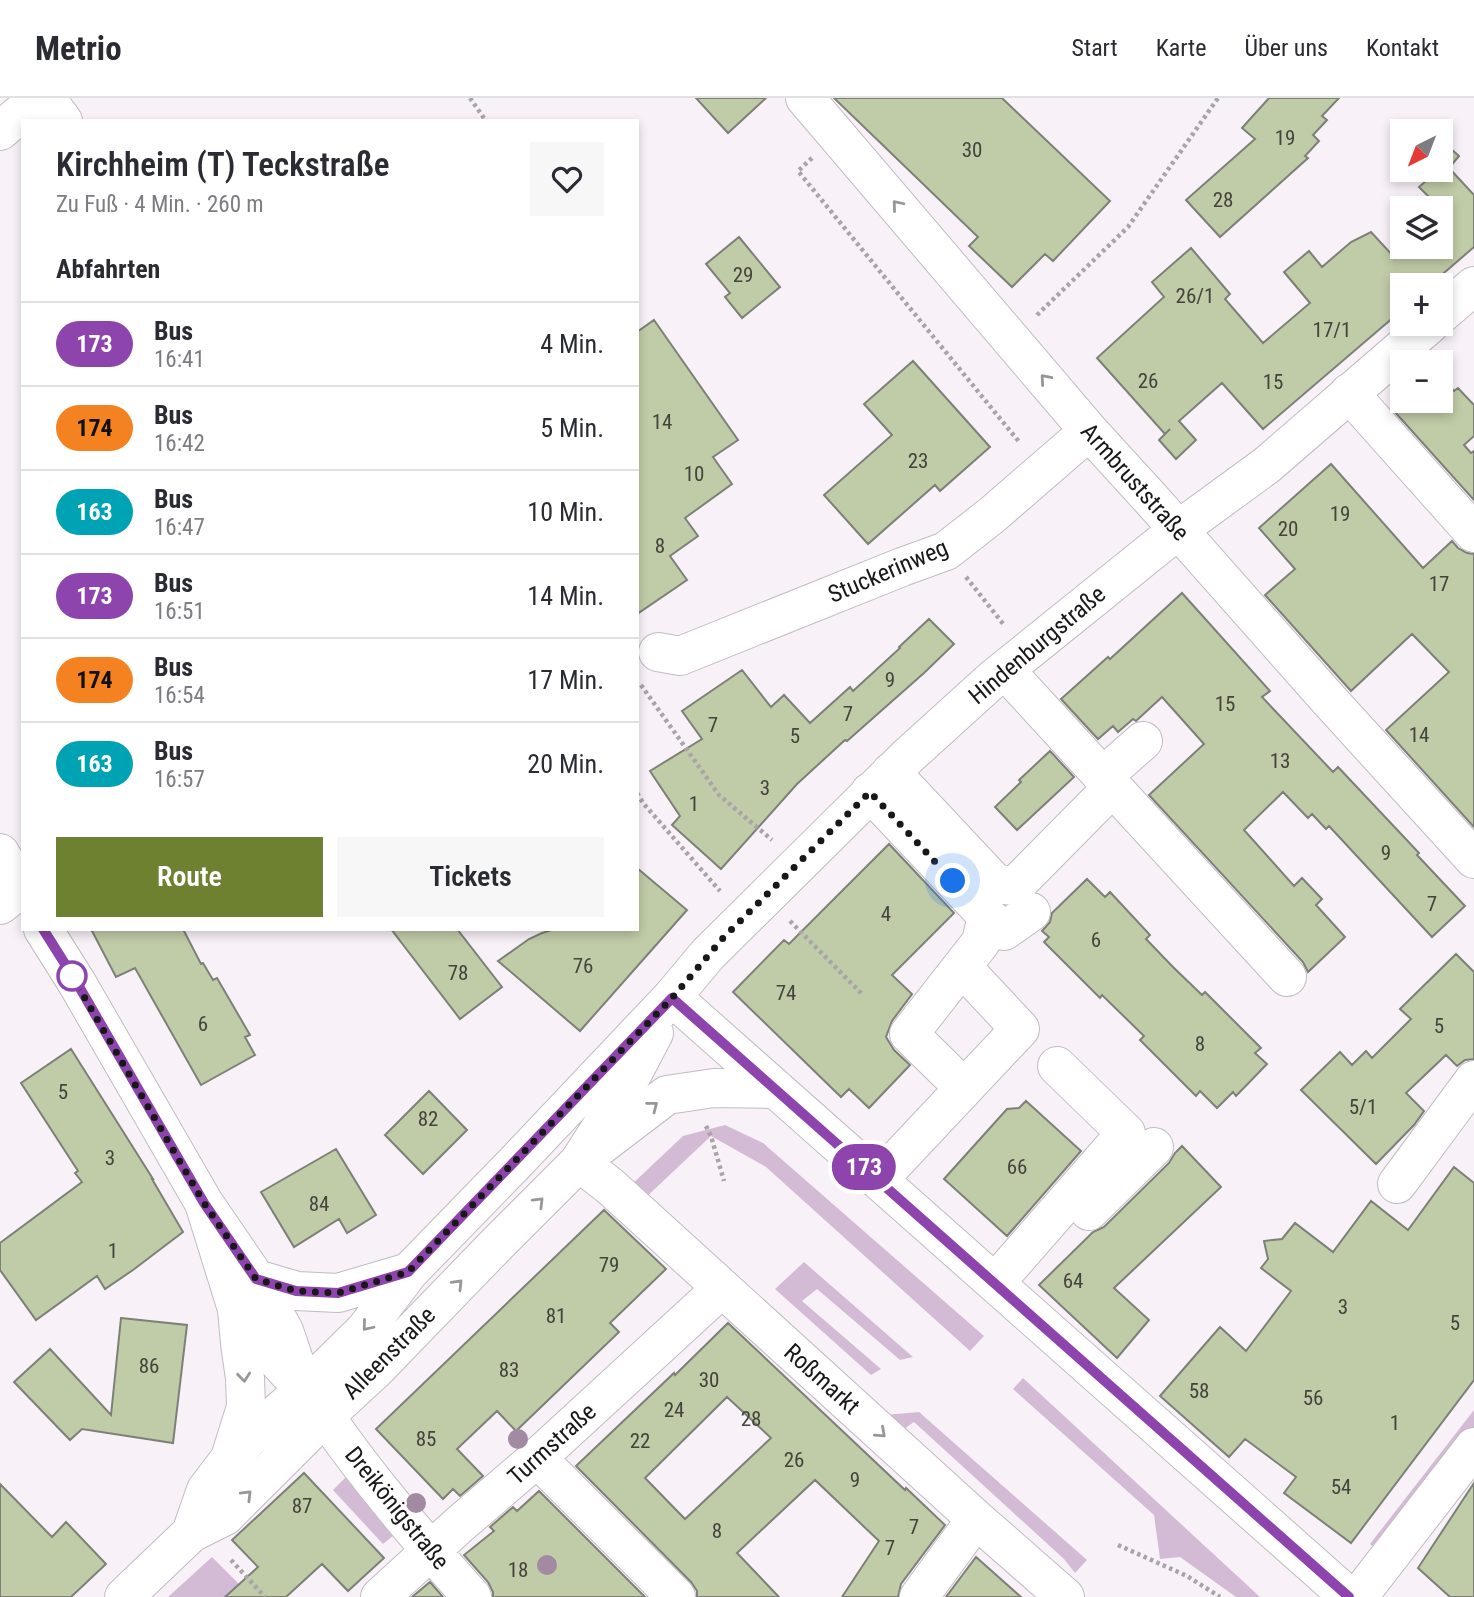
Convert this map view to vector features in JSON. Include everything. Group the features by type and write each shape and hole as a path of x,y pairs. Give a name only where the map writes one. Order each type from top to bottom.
{"street":[{"path":"0,131 39,98"},
{"path":"46,98 62,119"},
{"name":"Armbruststraße","path":"805,98 1089,431 1474,859"},
{"path":"1453,304 1474,286"},
{"name":"Hindenburgstraße","path":"672,998 708,954 881,782 1005,670 1178,530 1266,465 1416,336"},
{"path":"1349,393 1474,533"},
{"name":"Stuckerinweg","path":"658,652 680,656 946,551 1089,431"},
{"path":"1005,670 1100,790 1287,977"},
{"path":"881,782 996,884 1015,886 1143,741"},
{"path":"881,782 987,916 1004,931 1031,912"},
{"path":"0,853 16,893"},
{"path":"964,1088 909,1034 981,942 987,916"},
{"name":"Dreikönigstraße","path":"44,931 204,1203 246,1294 284,1331 315,1403 358,1463 472,1597"},
{"path":"878,1180 1020,1029 962,967"},
{"path":"672,998 1349,1597"},
{"name":"Alleenstraße","path":"579,1162 622,1094 672,998"},
{"name":"Alleenstraße","path":"124,1597 191,1533 225,1516 315,1403 408,1272 672,998"},
{"path":"995,1283 1126,1133 1057,1066"},
{"path":"1397,1184 1474,1080"},
{"name":"Alleenstraße","path":"191,1533 206,1490 248,1438 375,1370 579,1162 667,1095 714,1088 776,1089"},
{"path":"1072,1195 1089,1211 1154,1147"},
{"name":"Roßmarkt","path":"579,1162 611,1187 1065,1597"},
{"name":"Alleenstraße","path":"246,1294 296,1291 338,1293 408,1272"},
{"name":"Turmstraße","path":"380,1597 537,1458 722,1288"},
{"path":"231,1457 246,1407 240,1344 246,1294"},
{"path":"1359,1597 1474,1447"},
{"path":"537,1458 676,1597"},
{"path":"919,1597 976,1519"}],"path":[{"path":"470,98 485,119"},
{"path":"1012,340 1128,228 1218,98"},
{"path":"838,135 799,171 1042,471"},
{"path":"946,551 1005,626"},
{"path":"642,686 719,795 799,863"},
{"path":"639,796 755,907 863,995"},
{"path":"702,1118 724,1181"},
{"path":"1118,1545 1187,1576 1220,1597"},
{"path":"231,1560 265,1597"}],"shaded area":[{"path":"725,1125 763,1143 984,1336 970,1351 766,1167 711,1136 642,1201 629,1187 683,1136"},
{"path":"804,1262 913,1357 900,1360 817,1289 802,1301 881,1369 871,1375 775,1289"},
{"path":"1023,1378 1260,1597 1236,1597 1180,1557 1160,1559 1154,1515 1013,1389"},
{"path":"1474,1410 1474,1433 1383,1555 1370,1544"},
{"path":"919,1412 1087,1560 1075,1573 1064,1559 914,1422 901,1431 885,1415"},
{"path":"351,1472 399,1531 383,1544 333,1490"},
{"path":"212,1557 243,1588 233,1597 168,1597"}],"building":[{"path":"696,98 766,98 728,133"},
{"path":"834,98 1002,98 1110,201 1053,261 1045,254 1012,287 969,246 978,237"},
{"path":"1269,98 1339,98 1322,116 1327,120 1313,135 1319,141 1305,156 1308,158 1220,237 1186,200 1255,139 1242,128"},
{"path":"1453,151 1459,156 1453,163"},
{"path":"1453,172 1474,195 1474,247 1444,273 1390,273 1390,320 1263,429 1222,383 1179,421 1196,440 1176,459 1159,440 1165,434 1097,358 1164,297 1152,282 1191,248 1230,294 1225,299 1263,343 1310,303 1284,272 1309,251 1322,267 1351,242 1371,232 1390,253 1390,259 1453,259 1453,196 1428,196 1419,187 1425,182 1453,182"},
{"path":"739,237 780,287 742,318 725,297 730,293 706,264"},
{"path":"654,320 738,440 713,457 732,484 685,518 698,536 670,556 687,580 639,613 639,331"},
{"path":"913,361 990,447 940,491 935,485 868,544 824,495 892,435 864,404"},
{"path":"1458,388 1474,405 1474,436 1464,445 1471,453 1474,451 1474,500 1396,413 1453,413 1453,390"},
{"path":"1331,464 1423,568 1452,541 1458,548 1474,554 1474,827 1386,730 1449,672 1412,634 1351,691 1265,595 1295,569 1259,528"},
{"path":"1182,593 1270,691 1262,697 1333,772 1338,767 1465,906 1432,937 1329,826 1326,829 1312,814 1308,818 1283,792 1244,830 1294,886 1302,878 1322,899 1316,905 1345,937 1308,972 1303,962 1149,795 1204,744 1162,697 1136,721 1133,719 1118,732 1113,726 1098,739 1061,699 1108,657 1110,659"},
{"path":"929,619 954,644 797,784 721,869 672,825 680,816 650,771 702,739 682,711 742,670 771,707 784,695 810,723 850,687 853,691"},
{"path":"1050,751 1074,777 1017,830 995,807"},
{"path":"889,844 954,913 892,975 912,994 892,1021 886,1037 894,1050 910,1065 869,1108 849,1089 841,1097 733,992 784,940 789,944"},
{"path":"639,870 687,910 580,1031 498,961 542,933 639,931"},
{"path":"1087,879 1105,897 1110,892 1150,935 1146,939 1173,967 1202,995 1205,992 1261,1048 1255,1053 1267,1064 1236,1096 1233,1092 1217,1108 1200,1091 1196,1096 1140,1040 1144,1036 1102,995 1100,998 1044,942 1049,937 1042,931 1050,922 1052,913"},
{"path":"92,931 184,931 201,964 203,963 213,980 217,978 250,1035 245,1037 255,1055 201,1085 135,968 116,977"},
{"path":"393,931 459,931 502,987 460,1019"},
{"path":"1456,954 1474,972 1474,1059 1465,1060 1457,1066 1446,1055 1406,1093 1424,1111 1376,1164 1301,1090 1340,1052 1352,1065 1366,1051 1372,1058 1411,1019 1400,1009"},
{"path":"71,1049 183,1232 105,1289 97,1276 36,1320 0,1270 0,1243 82,1182 75,1173 78,1171 21,1083"},
{"path":"429,1091 467,1130 423,1174 385,1135"},
{"path":"1026,1101 1081,1151 1007,1236 944,1179 1007,1109 1019,1108"},
{"path":"1182,1146 1221,1187 1114,1288 1149,1320 1117,1358 1039,1285 1093,1232 1104,1227 1169,1163"},
{"path":"336,1149 376,1215 347,1233 339,1219 294,1247 261,1192"},
{"path":"1454,1167 1474,1183 1474,1380 1351,1543 1284,1493 1296,1477 1245,1439 1229,1457 1160,1396 1220,1327 1246,1351 1291,1291 1261,1268 1268,1259 1264,1241 1282,1239 1295,1223 1333,1252 1371,1201 1408,1230"},
{"path":"604,1210 666,1269 610,1323 619,1332 516,1431 497,1411 457,1449 483,1476 460,1496 453,1489 443,1499 376,1429"},
{"path":"121,1318 187,1325 173,1443 82,1429 70,1440 14,1382 50,1349 111,1415"},
{"path":"728,1323 945,1525 901,1584 898,1597 842,1597 879,1541 815,1480 737,1553 779,1597 697,1597 697,1591 691,1582 576,1466 674,1373 675,1375","holes":["727,1397 771,1438 685,1519 645,1478"]},
{"path":"304,1473 384,1558 348,1591 322,1564 286,1597 225,1597 258,1567 232,1540"},
{"path":"1474,1483 1474,1597 1450,1597 1418,1568"},
{"path":"0,1484 52,1537 66,1522 106,1564 71,1597 0,1597"},
{"path":"539,1491 645,1597 493,1597 488,1582 464,1555 494,1531 490,1527 513,1507 517,1511"},
{"path":"976,1557 1021,1597 946,1597"},
{"path":"430,1582 443,1597 412,1597"}],"bus line":[{"name":"173","path":"44,931 204,1203 256,1279 296,1291 338,1293 408,1272 672,998 1349,1597"}],"route":[{"path":"72,976 204,1203 256,1279 296,1291 338,1293 408,1272 672,998 724,937 870,792 953,881"}]}
